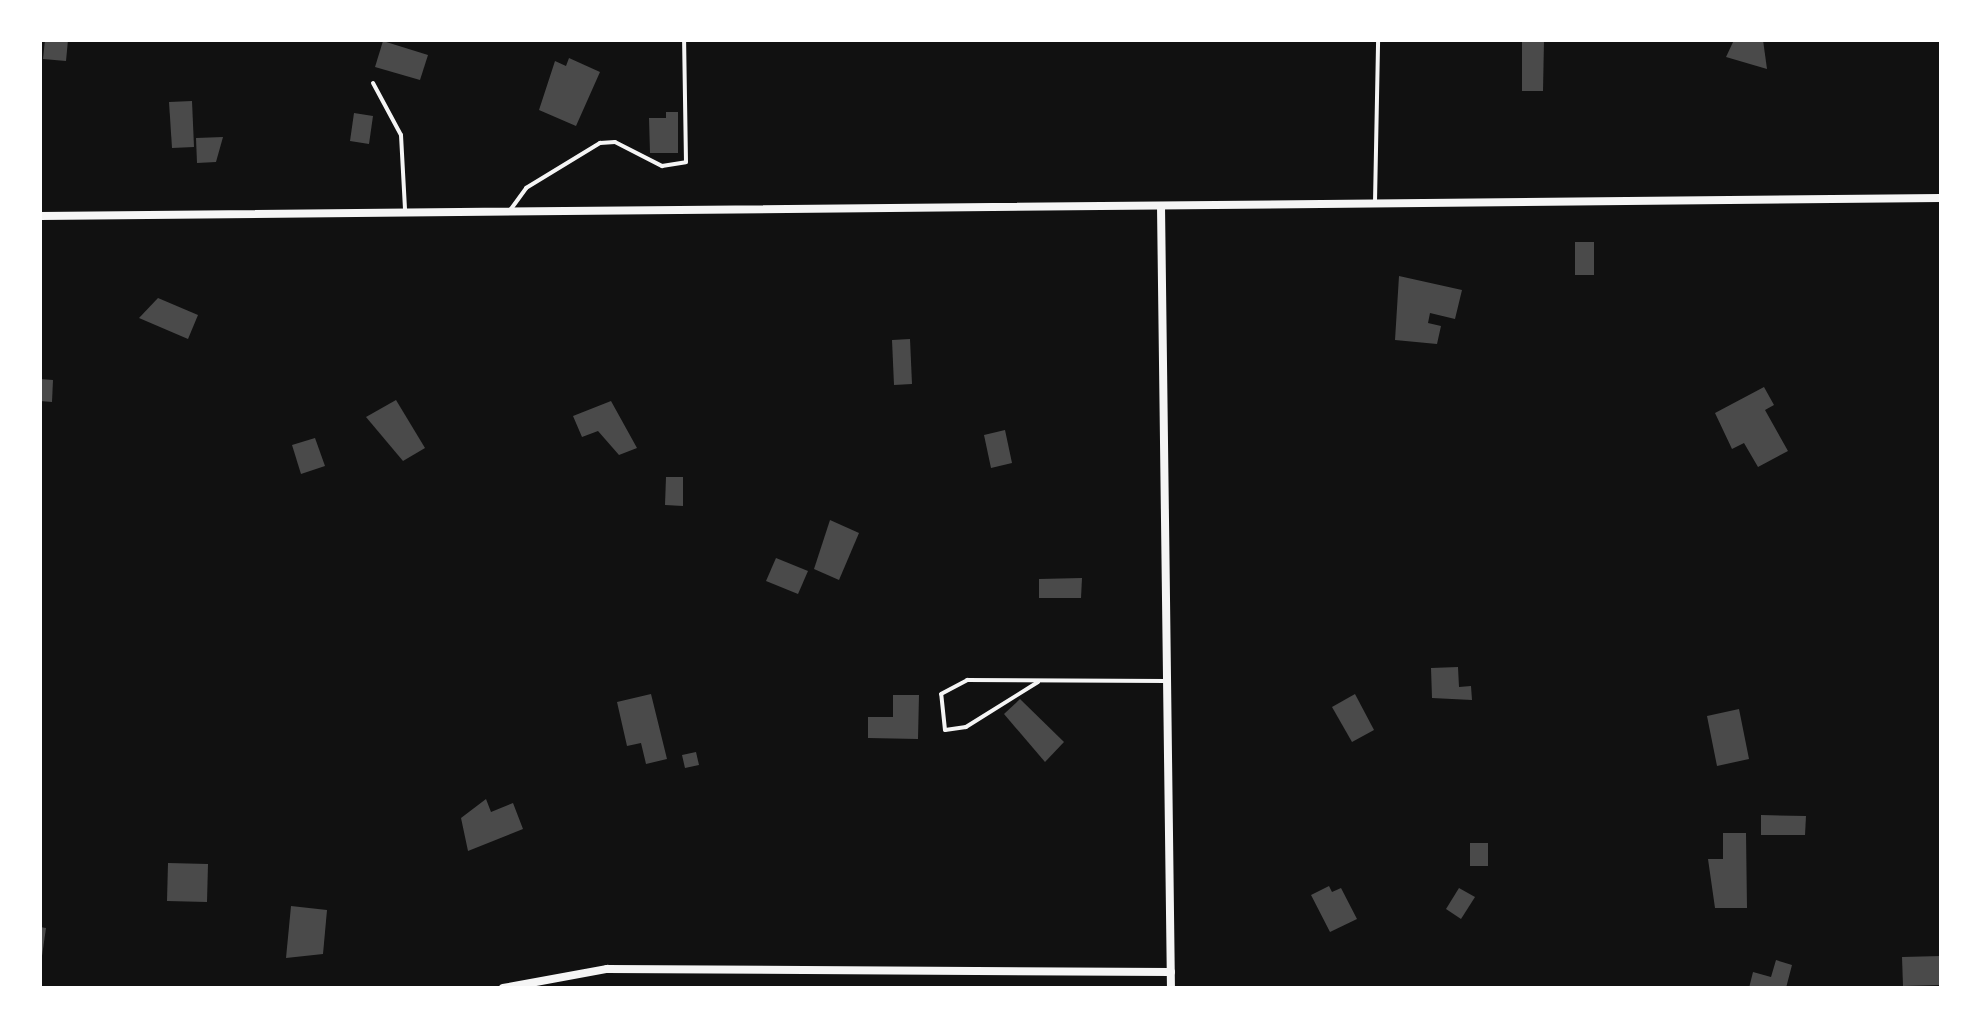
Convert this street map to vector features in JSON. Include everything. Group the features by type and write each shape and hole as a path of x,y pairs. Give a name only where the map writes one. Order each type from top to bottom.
{"street":[{"path":"40,216 405,210 1941,198"},
{"path":"1161,206 1171,988"},
{"path":"503,988 609,969 1171,972"}],"lane":[{"path":"511,209 526,188 600,143 615,142 662,166 686,162 684,40"},
{"path":"1375,204 1378,40"},
{"path":"373,83 401,135 405,210"},
{"path":"1038,682 966,727 945,730 939,707 949,684 1038,682 1166,681"}],"building":[{"path":"45,40 68,40 66,61 43,59"},
{"path":"1522,40 1544,40 1543,91 1522,91"},
{"path":"1734,40 1763,40 1767,69 1726,57"},
{"path":"383,41 428,55 420,80 375,67"},
{"path":"569,58 600,72 576,126 539,110 555,61 566,66"},
{"path":"192,101 194,147 172,148 169,102"},
{"path":"666,112 678,112 678,153 650,153 649,118 666,118"},
{"path":"354,113 373,116 369,144 350,141"},
{"path":"223,137 216,162 197,163 196,138"},
{"path":"1575,242 1594,242 1594,275 1575,275"},
{"path":"1399,276 1462,290 1455,319 1430,313 1428,323 1441,326 1437,344 1395,340"},
{"path":"158,298 198,315 188,339 139,318"},
{"path":"910,339 912,384 894,385 892,340"},
{"path":"40,379 53,380 52,402 40,401"},
{"path":"1764,387 1774,405 1765,410 1788,451 1758,467 1744,443 1732,449 1715,413"},
{"path":"396,400 425,448 403,461 366,417"},
{"path":"611,401 637,448 619,455 598,431 582,437 573,416"},
{"path":"1005,430 1012,463 991,468 984,435"},
{"path":"315,438 325,466 301,474 292,445"},
{"path":"666,477 683,477 683,506 665,505"},
{"path":"830,520 859,533 839,580 814,569"},
{"path":"776,558 808,571 798,594 766,581"},
{"path":"1082,578 1081,598 1039,598 1039,579"},
{"path":"1458,667 1459,687 1471,686 1472,700 1432,698 1431,668"},
{"path":"651,694 667,759 646,764 641,743 627,746 617,702"},
{"path":"1355,694 1374,730 1352,742 1332,707"},
{"path":"893,695 919,695 918,739 868,738 868,717 893,717"},
{"path":"1020,699 1064,742 1045,762 1004,714"},
{"path":"1739,709 1749,759 1717,766 1707,716"},
{"path":"696,752 699,765 685,768 682,755"},
{"path":"486,799 491,812 513,803 523,829 468,851 461,818"},
{"path":"1761,815 1806,816 1805,835 1761,835"},
{"path":"1723,833 1746,833 1747,908 1715,908 1708,859 1723,859"},
{"path":"1470,843 1488,843 1488,866 1470,866"},
{"path":"168,863 208,864 207,902 167,901"},
{"path":"1329,886 1332,892 1341,888 1357,919 1330,932 1311,895"},
{"path":"1459,888 1475,897 1461,919 1446,909"},
{"path":"291,906 327,910 323,954 286,958"},
{"path":"40,927 46,928 42,956 40,956"},
{"path":"1941,956 1941,985 1903,986 1902,957"},
{"path":"1776,960 1792,965 1786,988 1749,988 1753,972 1771,977"}]}
